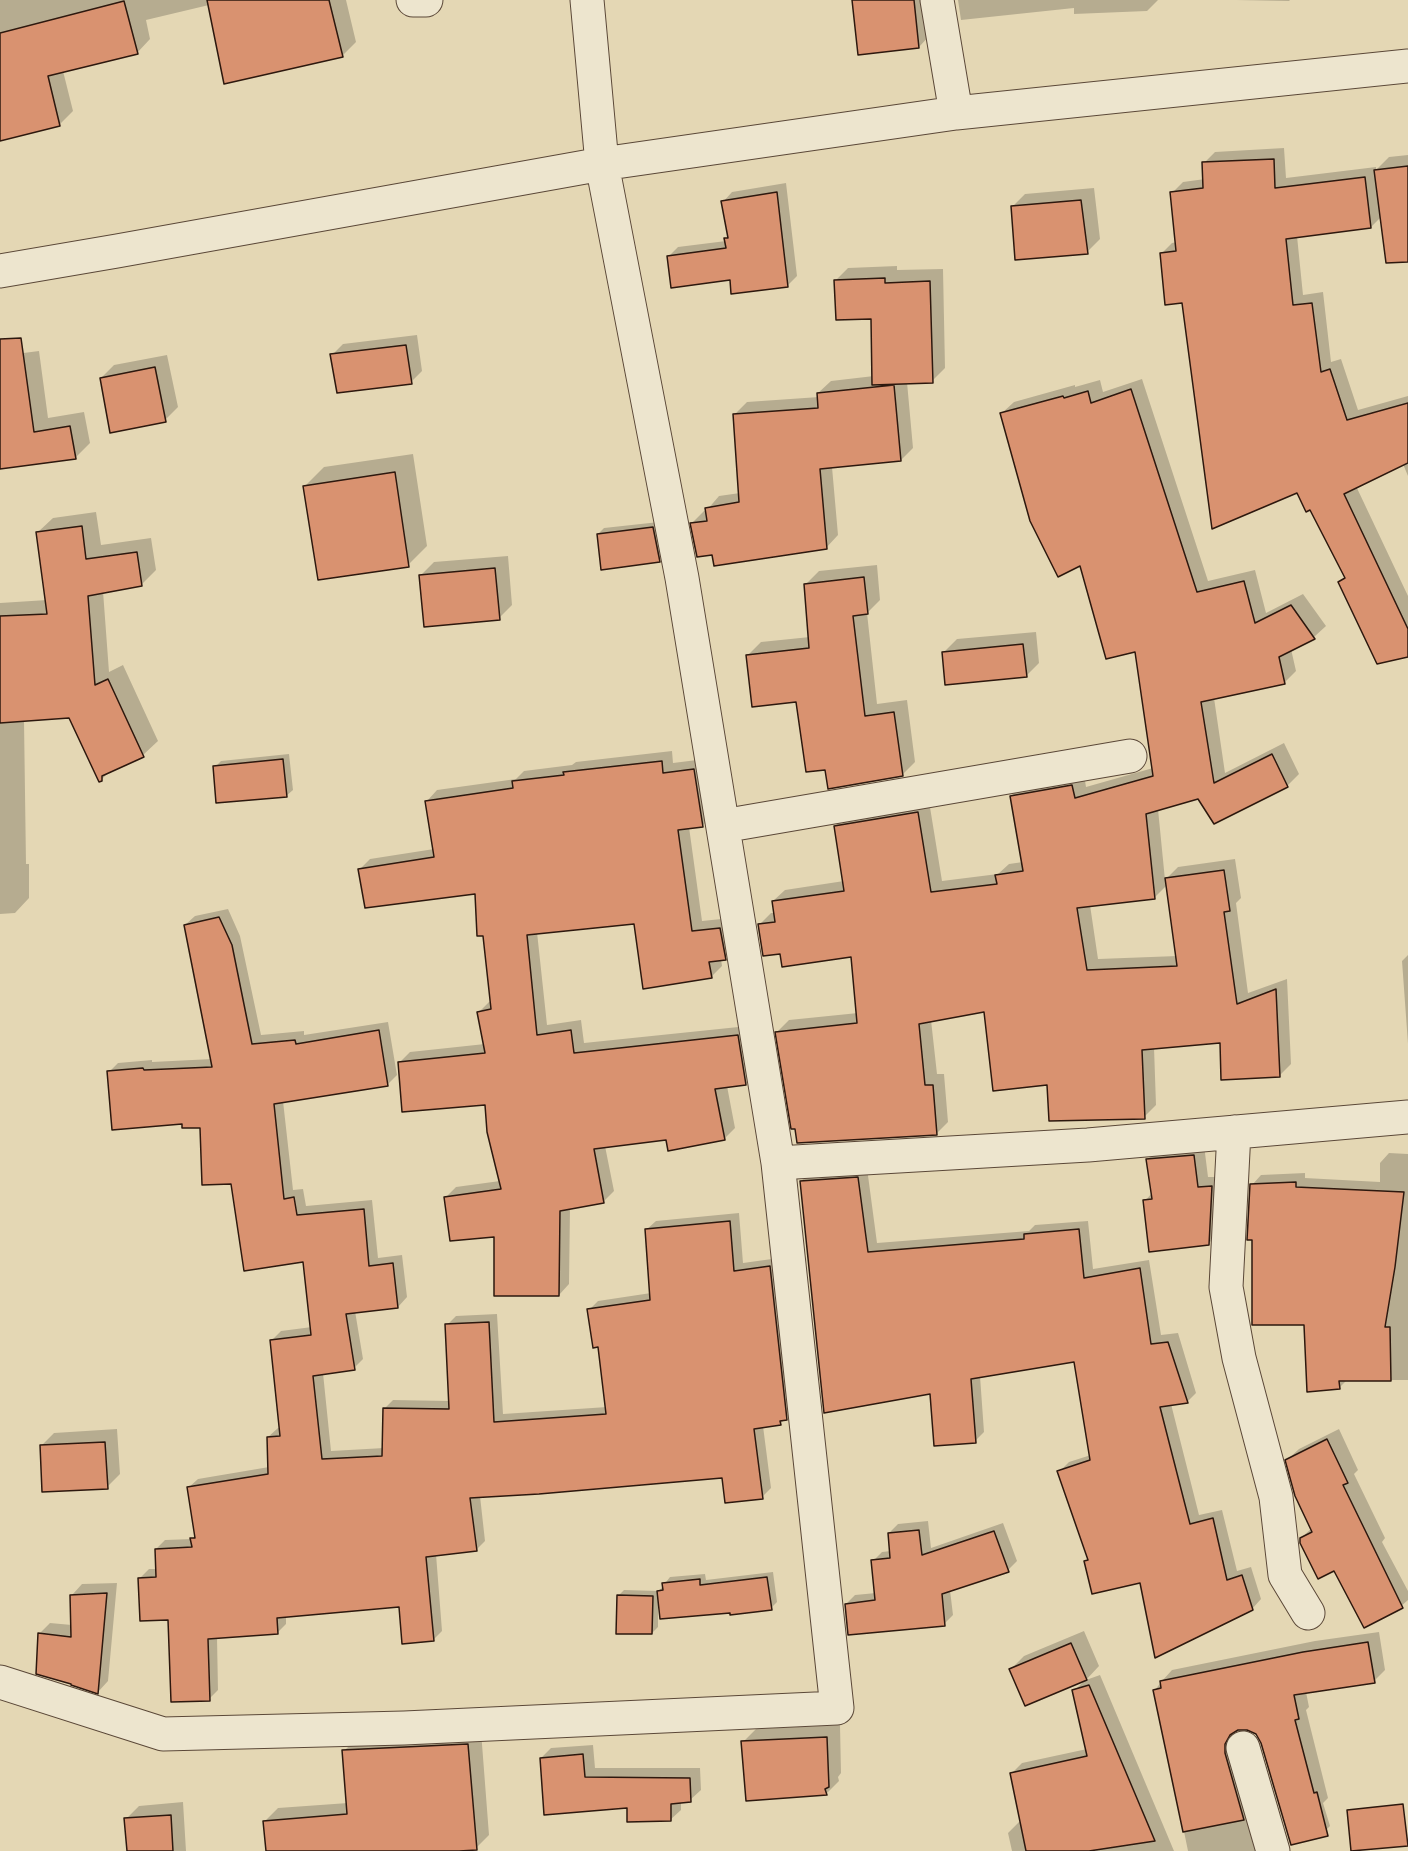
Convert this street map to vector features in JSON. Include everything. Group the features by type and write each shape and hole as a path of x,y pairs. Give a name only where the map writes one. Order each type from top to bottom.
{"street":[{"path":"413,0 426,0"},
{"path":"0,1682 163,1734 404,1728 837,1708 778,1163 682,578 602,165 587,0"},
{"path":"937,0 956,113"},
{"path":"0,271 602,165 956,113 1408,66"},
{"path":"723,826 1130,756"},
{"path":"778,1163 1088,1145 1408,1117"},
{"path":"1234,1132 1226,1287 1239,1358 1276,1497 1285,1575 1308,1613"},
{"path":"1243,1748 1273,1851"}],"building":[{"path":"207,0 329,0 343,57 224,84"},
{"path":"852,0 914,0 919,48 858,55"},
{"path":"124,1 138,54 48,76 60,126 0,141 0,33"},
{"path":"1274,159 1275,188 1365,177 1371,228 1286,239 1293,305 1312,303 1321,372 1330,369 1347,420 1408,403 1408,463 1344,494 1408,629 1408,657 1377,664 1338,582 1345,578 1310,510 1306,512 1297,493 1212,529 1182,303 1165,305 1160,253 1176,251 1170,192 1203,188 1202,162"},
{"path":"1408,166 1408,262 1386,263 1374,170"},
{"path":"777,192 788,287 731,294 730,280 671,288 667,256 726,248 724,238 728,238 721,201"},
{"path":"1081,200 1088,254 1015,260 1011,206"},
{"path":"885,278 885,283 930,281 933,383 872,385 871,319 836,320 834,280"},
{"path":"21,338 34,432 70,426 76,459 0,469 0,339"},
{"path":"406,345 412,384 337,393 330,354"},
{"path":"155,367 166,422 110,433 100,378"},
{"path":"894,385 901,461 820,469 827,549 714,566 712,555 697,557 690,523 707,521 705,508 739,502 733,414 818,408 817,393"},
{"path":"1131,389 1197,592 1244,581 1255,623 1291,605 1315,639 1279,657 1285,684 1201,702 1214,783 1272,754 1288,787 1214,824 1198,799 1146,814 1155,899 1077,908 1087,970 1177,966 1165,878 1224,870 1230,911 1224,912 1237,1004 1276,989 1280,1077 1221,1080 1220,1043 1142,1050 1145,1119 1049,1121 1047,1085 993,1091 984,1012 919,1024 925,1085 933,1085 937,1135 797,1143 795,1129 791,1129 775,1032 857,1023 851,957 782,967 780,954 763,956 758,924 775,922 772,901 844,891 834,826 918,812 931,892 997,884 995,875 1023,871 1010,796 1072,785 1075,798 1153,776 1135,652 1106,659 1080,566 1058,577 1030,521 1000,413 1088,391 1091,403"},
{"path":"395,472 409,567 318,580 303,486"},
{"path":"82,526 86,559 137,552 142,586 88,596 95,685 108,679 144,757 102,776 102,781 99,782 69,718 0,723 0,616 47,614 36,532"},
{"path":"653,527 660,562 601,570 597,534"},
{"path":"495,568 500,620 424,627 419,575"},
{"path":"864,577 868,614 853,616 865,716 894,712 903,776 828,789 825,770 806,772 796,702 752,707 746,655 809,648 804,584"},
{"path":"1023,644 1027,677 945,685 942,652"},
{"path":"283,759 287,797 216,803 213,766"},
{"path":"662,761 663,773 694,769 703,827 678,830 692,931 720,928 726,960 709,962 712,978 643,989 634,924 527,935 537,1035 571,1030 574,1053 738,1035 746,1085 715,1089 725,1140 668,1151 666,1140 594,1149 604,1203 560,1211 559,1296 494,1296 494,1237 450,1241 444,1197 501,1189 487,1132 485,1105 402,1112 398,1062 485,1053 477,1012 491,1009 483,936 477,936 475,894 365,908 358,869 434,857 425,801 513,788 512,781 564,775 563,772"},
{"path":"219,917 232,945 252,1044 295,1040 296,1044 379,1030 388,1086 274,1104 284,1199 294,1197 297,1215 364,1209 369,1266 393,1263 398,1308 346,1314 355,1370 313,1376 322,1459 382,1456 383,1408 449,1409 445,1324 489,1322 494,1422 606,1414 598,1347 593,1348 587,1309 650,1300 645,1229 730,1221 734,1271 770,1266 787,1420 780,1421 781,1425 754,1429 763,1499 725,1503 722,1478 470,1498 477,1551 426,1557 434,1641 402,1644 399,1607 277,1618 278,1634 208,1639 210,1701 171,1702 168,1620 140,1621 138,1578 156,1577 155,1549 192,1547 190,1538 195,1538 187,1487 268,1474 267,1437 280,1436 270,1340 311,1335 303,1262 244,1271 231,1184 202,1185 200,1128 182,1128 182,1124 112,1130 107,1071 212,1067 184,925"},
{"path":"1194,1155 1198,1187 1212,1186 1209,1245 1149,1252 1143,1200 1152,1199 1146,1159"},
{"path":"858,1177 868,1252 1024,1239 1024,1234 1079,1229 1084,1278 1140,1268 1151,1344 1168,1342 1188,1403 1160,1407 1190,1524 1213,1518 1227,1580 1242,1575 1253,1610 1155,1658 1140,1583 1092,1594 1084,1561 1088,1560 1057,1471 1090,1460 1074,1362 971,1379 976,1443 934,1446 930,1394 824,1413 800,1181"},
{"path":"1296,1182 1296,1187 1404,1192 1385,1327 1390,1327 1391,1381 1339,1381 1340,1389 1307,1392 1304,1325 1252,1325 1252,1240 1247,1240 1250,1184"},
{"path":"1327,1439 1348,1483 1343,1485 1403,1608 1364,1628 1334,1571 1318,1579 1300,1543 1300,1538 1312,1532 1295,1496 1285,1460"},
{"path":"105,1442 108,1489 42,1492 40,1445"},
{"path":"919,1530 922,1555 994,1531 1009,1572 942,1594 945,1626 848,1635 845,1604 875,1600 871,1560 890,1558 888,1533"},
{"path":"767,1577 772,1610 660,1619 657,1591 663,1590 662,1583 700,1579 700,1585"},
{"path":"107,1593 98,1694 36,1674 38,1633 71,1637 70,1595"},
{"path":"617,1595 653,1596 652,1634 616,1634"},
{"path":"1368,1642 1375,1683 1294,1695 1299,1719 1295,1720 1328,1836 1291,1845 1261,1743 1256,1734 1247,1730 1238,1730 1230,1735 1225,1744 1225,1753 1244,1820 1183,1832 1153,1690 1161,1688 1160,1681 1303,1652"},
{"path":"1071,1643 1087,1680 1025,1706 1009,1669"},
{"path":"1089,1685 1155,1841 1089,1851 1026,1851 1010,1773 1087,1756 1072,1690"},
{"path":"827,1737 829,1787 825,1789 827,1795 746,1801 741,1741"},
{"path":"468,1744 477,1850 266,1851 263,1821 347,1814 342,1750"},
{"path":"583,1754 585,1777 690,1778 691,1802 671,1804 671,1821 627,1822 627,1808 544,1815 540,1758"},
{"path":"1403,1804 1408,1846 1351,1851 1347,1810"},
{"path":"171,1815 173,1851 127,1851 124,1818"}]}
